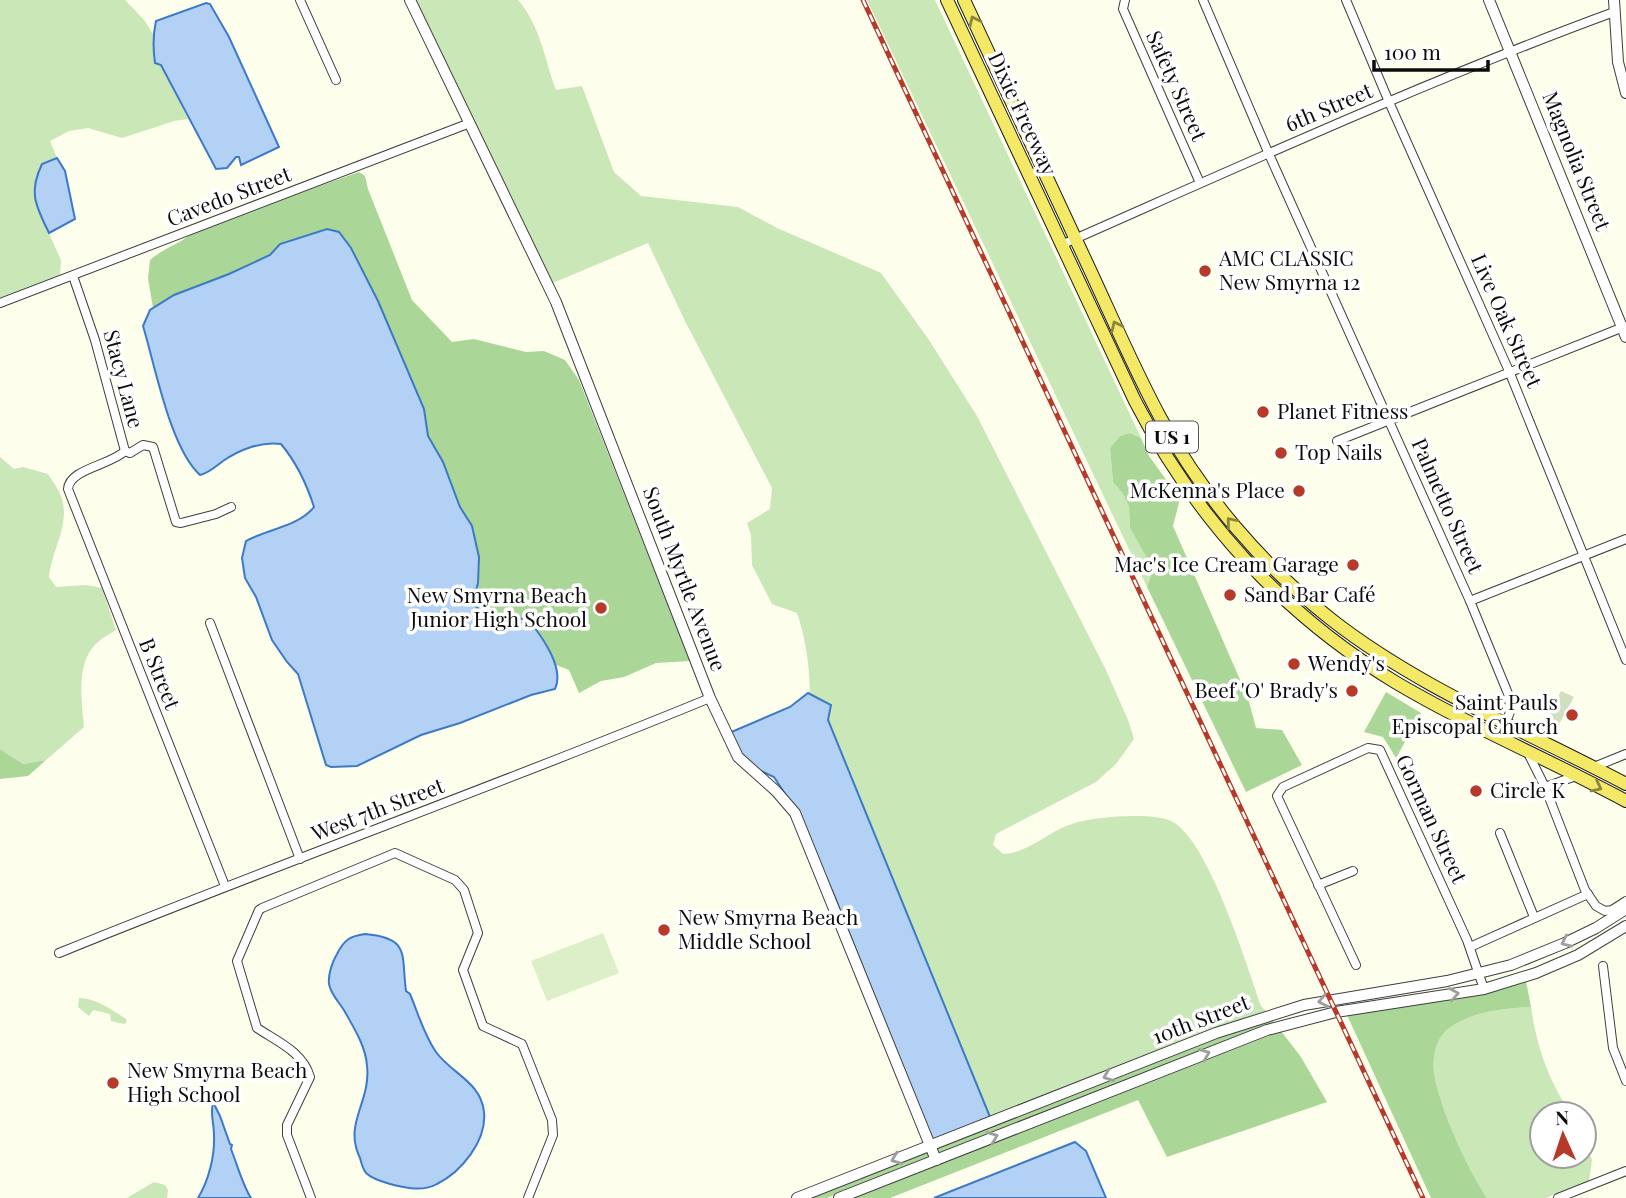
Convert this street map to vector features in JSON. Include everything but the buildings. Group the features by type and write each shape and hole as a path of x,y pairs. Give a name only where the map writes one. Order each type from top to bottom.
{"main road":[{"name":"Dixie Freeway","path":"947,0 1061,244"},
{"name":"Dixie Freeway","path":"964,0 1075,239"},
{"name":"US 1","path":"1075,239 1136,368 1175,442 1208,492 1260,554 1313,605 1418,677 1626,784"},
{"name":"US 1","path":"1061,244 1159,447 1194,500 1247,563 1304,618 1393,681 1626,801"},
{"path":"1471,722 1491,725 1506,722"},
{"path":"1500,737 1530,734"}],"street":[{"path":"300,0 336,80"},
{"name":"South Myrtle Avenue","path":"410,0 556,302 710,698 737,757 776,791 794,813 936,1160"},
{"name":"Palmetto Street","path":"1203,0 1268,152 1470,601 1509,696 1510,712 1506,722"},
{"name":"Live Oak Street","path":"1346,0 1509,371 1626,660"},
{"name":"Magnolia Street","path":"1489,0 1625,330"},
{"path":"1614,0 1618,62 1626,93"},
{"name":"Safety Street","path":"1124,1 1123,9 1200,183"},
{"name":"6th Street","path":"1061,244 1268,152 1511,50 1614,12"},
{"path":"973,55 986,48"},
{"name":"Cavedo Street","path":"0,303 470,123"},
{"name":"Stacy Lane","path":"73,276 95,340 125,452 130,453 143,445 153,447 176,522 216,514 231,507"},
{"path":"1337,441 1509,371 1625,330"},
{"path":"1122,375 1136,368"},
{"name":"B Street","path":"125,452 74,477 68,483 70,500 225,886"},
{"path":"1194,500 1208,492"},
{"path":"1470,601 1626,539"},
{"path":"1304,618 1313,605"},
{"path":"210,623 300,859"},
{"path":"1346,650 1356,637"},
{"name":"West 7th Street","path":"58,953 710,698"},
{"name":"Gorman Street","path":"1356,965 1277,796 1283,787 1374,747 1380,750 1470,947 1484,989"},
{"path":"1527,750 1595,906 1605,911 1612,910 1626,901"},
{"path":"1594,767 1626,754"},
{"path":"1545,788 1576,776"},
{"path":"1500,833 1534,917"},
{"path":"311,1198 287,1135 287,1125 310,1077 308,1070 298,1055 257,1028 237,961 262,908 395,853 455,880 464,890 478,933 463,970 483,1026 522,1044 552,1120 553,1135 528,1198"},
{"path":"1318,885 1353,871"},
{"path":"1470,947 1588,894"},
{"name":"10th Street","path":"797,1198 1216,1033 1296,1007 1511,965 1596,928 1626,909"},
{"name":"10th Street","path":"839,1198 1267,1030 1368,1007 1484,989 1535,974 1578,955 1626,926"},
{"path":"1603,966 1613,1048 1626,1081"},
{"path":"1366,994 1368,1007"},
{"path":"1296,1007 1302,1020"},
{"path":"1558,1198 1626,1171"}],"green space":[{"path":"0,0 125,0 144,20 155,37 154,56 188,119 122,138 88,128 69,131 50,141 57,158 42,164 37,208 61,260 60,276 33,294 9,299 0,299"},
{"path":"410,0 518,0 537,32 556,90 582,86 614,172 641,196 738,207 777,228 881,273 929,340 977,416 1105,668 1134,739 1116,764 1096,782 996,834 993,845 1003,854 1013,853 1066,826 1096,819 1137,816 1171,821 1185,832 1212,876 1261,1006 1266,1011 990,1117 828,720 831,705 808,693 809,671 797,613 772,604 752,565 751,535 747,523 770,509 772,488 686,323 648,243 548,285"},
{"path":"867,0 935,0 1141,438 1130,433 1120,436 1110,448 1113,482 1129,507 1130,528 1153,569 1147,587"},
{"path":"359,172 365,176 412,300 452,342 474,339 526,352 544,351 565,360 579,380 690,661 656,663 624,677 601,681 579,693 569,670 554,664 541,636 509,616 488,616 480,611 473,602 478,583 479,557 472,526 460,507 443,462 428,436 424,409 378,301 351,248 326,229 280,244 270,255 174,295 153,308 148,278 150,260 156,256 197,229"},
{"path":"1130,433 1141,438 1149,456 1180,499 1173,526 1248,698 1256,728 1282,730 1302,765 1246,792 1147,587 1153,569 1130,528 1129,507 1113,482 1110,448 1120,436"},
{"path":"0,457 14,469 23,467 48,474 60,493 64,509 62,529 49,577 56,587 86,585 102,588 116,630 98,642 86,660 81,694 84,727 46,760 23,764 0,749"},
{"path":"1561,691 1574,697 1559,724 1547,719"},
{"path":"1386,692 1421,713 1396,758 1383,737 1364,732"},
{"path":"0,749 23,764 46,760 28,776 0,779"},
{"path":"603,933 619,973 547,1001 531,961"},
{"path":"1526,981 1531,1007 1499,1010 1467,1018 1448,1029 1438,1043 1434,1055 1434,1073 1442,1104 1463,1155 1487,1198 1431,1198 1347,1015 1482,995"},
{"path":"79,998 104,1005 127,1022 124,1024 111,1021 110,1014 93,1010 89,1016 78,1007"},
{"path":"1531,1007 1545,1063 1563,1100 1528,1100 1528,1170 1591,1170 1589,1181 1546,1198 1487,1198 1463,1155 1437,1087 1434,1061 1436,1049 1444,1033 1467,1018 1499,1010"},
{"path":"1271,1019 1275,1023 938,1154 936,1148 1218,1037"},
{"path":"1281,1031 1301,1057 1327,1102 1167,1157 1138,1100 890,1198 851,1198"},
{"path":"928,1151 931,1157 827,1198 809,1198"},
{"path":"154,1182 165,1185 168,1190 167,1198 127,1198"}],"water":[{"path":"206,3 210,4 229,37 279,147 241,165 239,157 236,157 227,168 216,169 161,65 155,63 156,21"},
{"path":"57,158 65,171 75,219 49,233 37,207 35,183 42,164"},
{"path":"327,229 339,232 351,248 378,301 424,409 428,436 443,462 460,507 472,526 479,557 478,583 473,602 486,616 529,620 551,653 557,672 555,689 531,695 421,735 357,766 331,767 326,765 298,674 272,640 256,597 245,578 242,558 246,541 300,519 314,507 308,490 281,444 258,445 243,450 200,475 189,462 172,426 143,326 150,310 174,295 270,255 280,244"},
{"path":"808,693 831,705 828,720 990,1117 932,1140 834,895 787,797 774,777 757,769 740,754 729,733 790,707"},
{"path":"365,934 380,936 397,944 403,958 406,991 410,994 428,1038 436,1052 472,1086 482,1102 484,1123 471,1154 446,1179 426,1188 402,1187 371,1177 364,1170 356,1146 354,1134 367,1079 366,1059 359,1038 332,992 329,980 332,965 342,945 348,939"},
{"path":"213,1102 251,1198 198,1198 212,1159"},
{"path":"1075,1142 1086,1151 1106,1198 934,1198"}],"railway":[{"path":"863,0 1423,1198"}],"place":[{"name":"AMC CLASSIC New Smyrna 12","path":"1205,271"},
{"name":"Planet Fitness","path":"1263,412"},
{"name":"Top Nails","path":"1281,453"},
{"name":"McKenna's Place","path":"1299,491"},
{"name":"Mac's Ice Cream Garage","path":"1353,565"},
{"name":"Sand Bar Café","path":"1230,595"},
{"name":"New Smyrna Beach Junior High School","path":"601,608"},
{"name":"Wendy's","path":"1294,664"},
{"name":"Beef 'O' Brady's","path":"1352,691"},
{"name":"Saint Pauls Episcopal Church","path":"1572,715"},
{"name":"Circle K","path":"1476,791"},
{"name":"New Smyrna Beach Middle School","path":"664,930"},
{"name":"New Smyrna Beach High School","path":"113,1083"}]}
